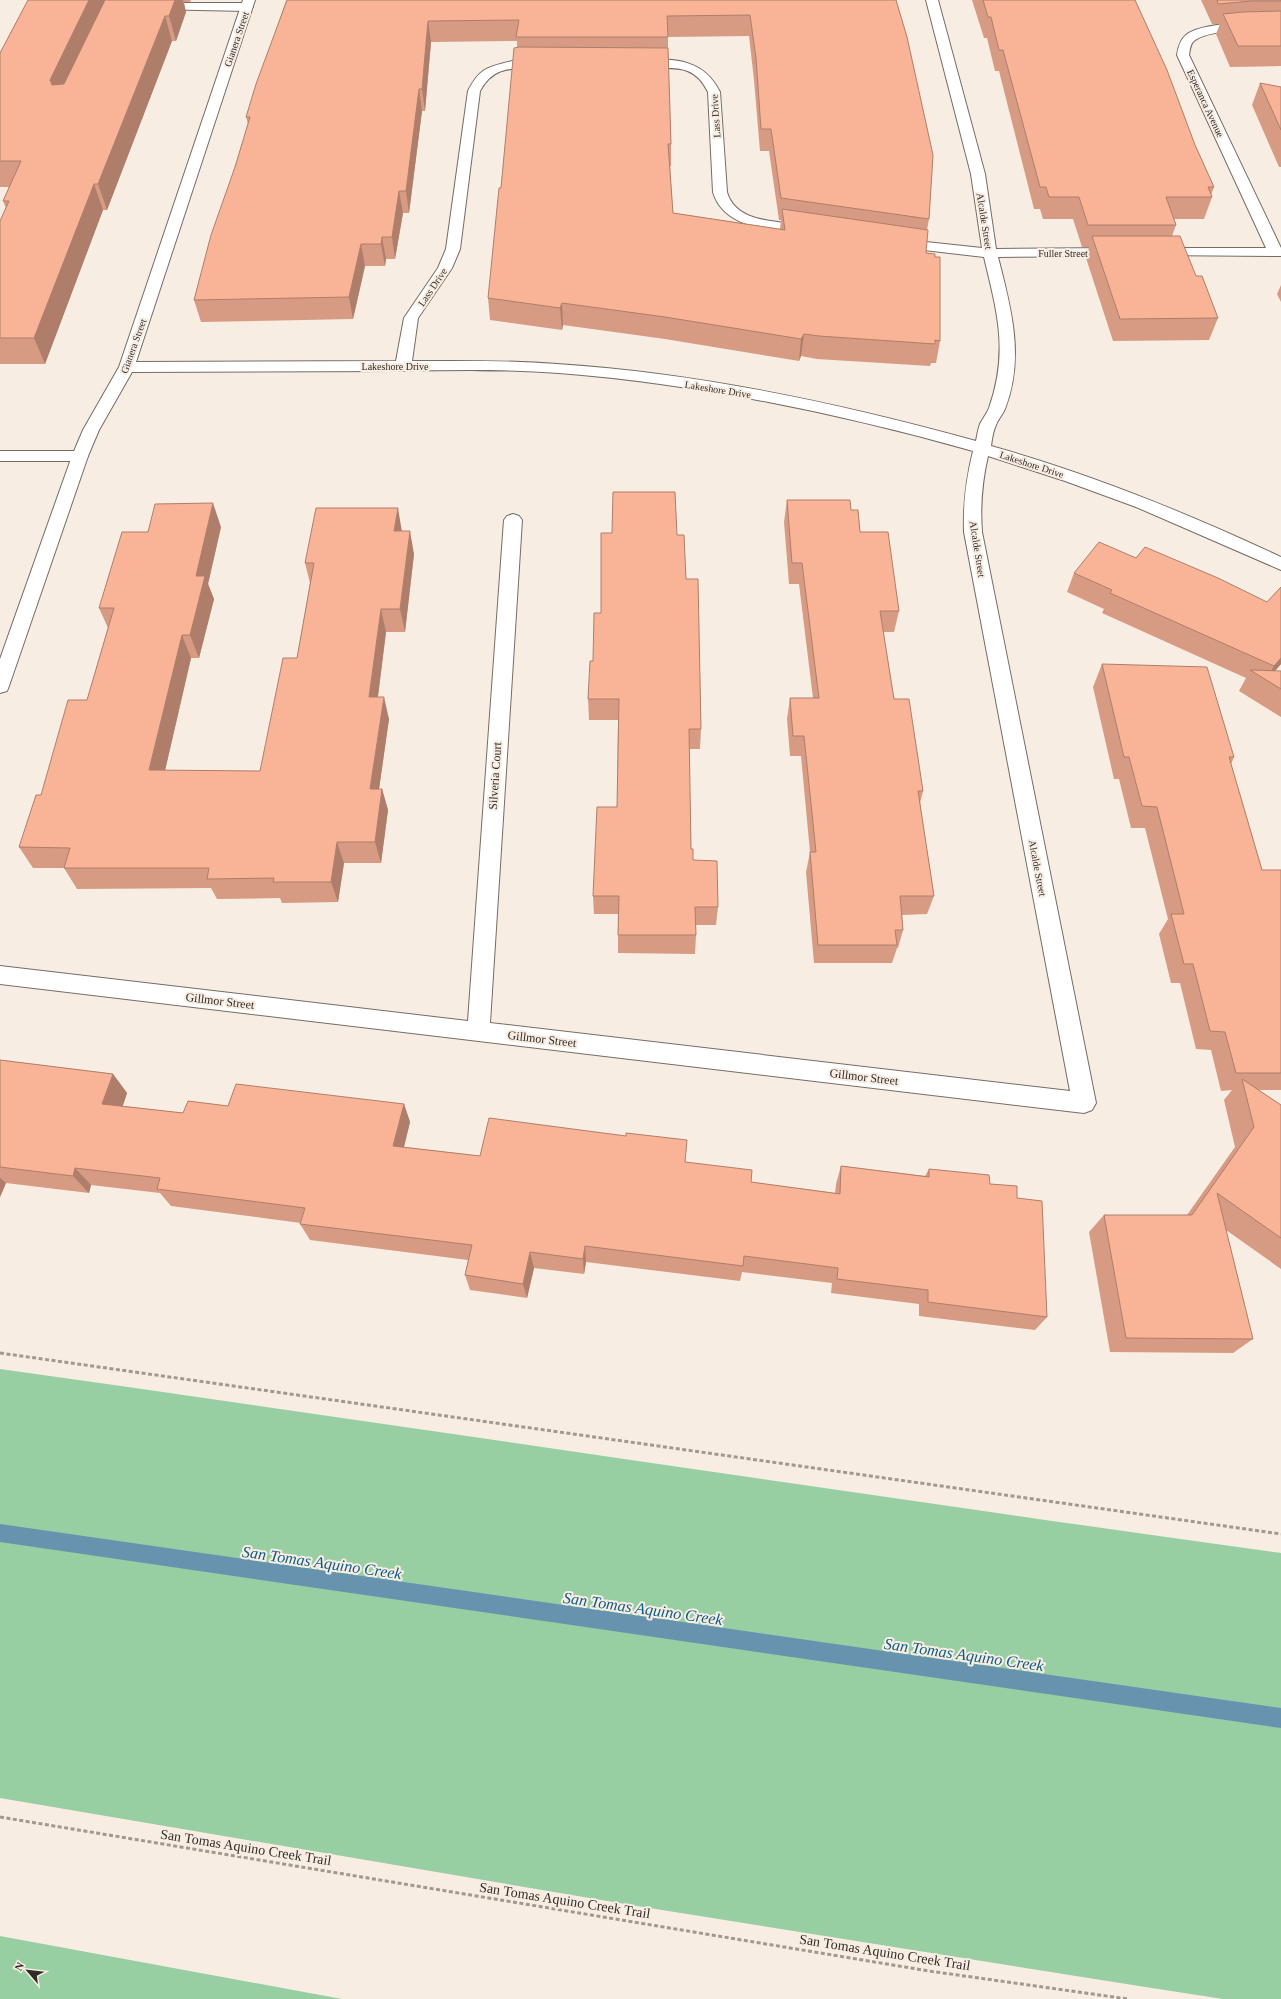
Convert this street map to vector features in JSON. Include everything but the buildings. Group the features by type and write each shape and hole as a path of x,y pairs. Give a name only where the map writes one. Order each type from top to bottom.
{"street":[{"name":"Alcalde Street","path":"932,0 978,174 990,253 1006,318 1008,347 1005,377 997,409 988,424 973,491 973,532 1084,1103"},
{"path":"145,7 248,4"},
{"name":"Gianera Street","path":"0,686 80,456 91,430 127,367 248,4"},
{"name":"Esperanca Avenue","path":"1278,252 1183,55 1184,46 1190,37 1205,32 1281,26"},
{"name":"Lass Drive","path":"403,366 411,318 422,300 438,279 453,249 474,91 477,82 484,74 493,68 505,65 558,63"},
{"name":"Lass Drive","path":"626,63 682,65 696,69 706,75 714,92 720,192 724,204 734,213 766,224 821,232"},
{"path":"884,241 990,253"},
{"name":"Fuller Street","path":"990,253 1128,252"},
{"path":"1144,252 1278,252"},
{"name":"Lakeshore Drive","path":"127,367 538,367 606,373 758,395 824,408 982,448 1124,496 1190,523 1281,564"},
{"path":"0,456 80,456"},
{"name":"Silveria Court","path":"478,1031 513,520"},
{"name":"Gillmor Street","path":"0,975 1084,1103"}],"path":[{"path":"0,1353 1281,1534"},
{"name":"San Tomas Aquino Creek Trail","path":"0,1817 929,1971 1128,1999"}],"green space":[{"path":"0,1369 1281,1553 1281,1999 1223,1999 1139,1986 637,1906 0,1798"},
{"path":"0,1936 342,1999 0,1999"}],"waterway":[{"name":"San Tomas Aquino Creek","path":"0,1533 1281,1718"}]}
